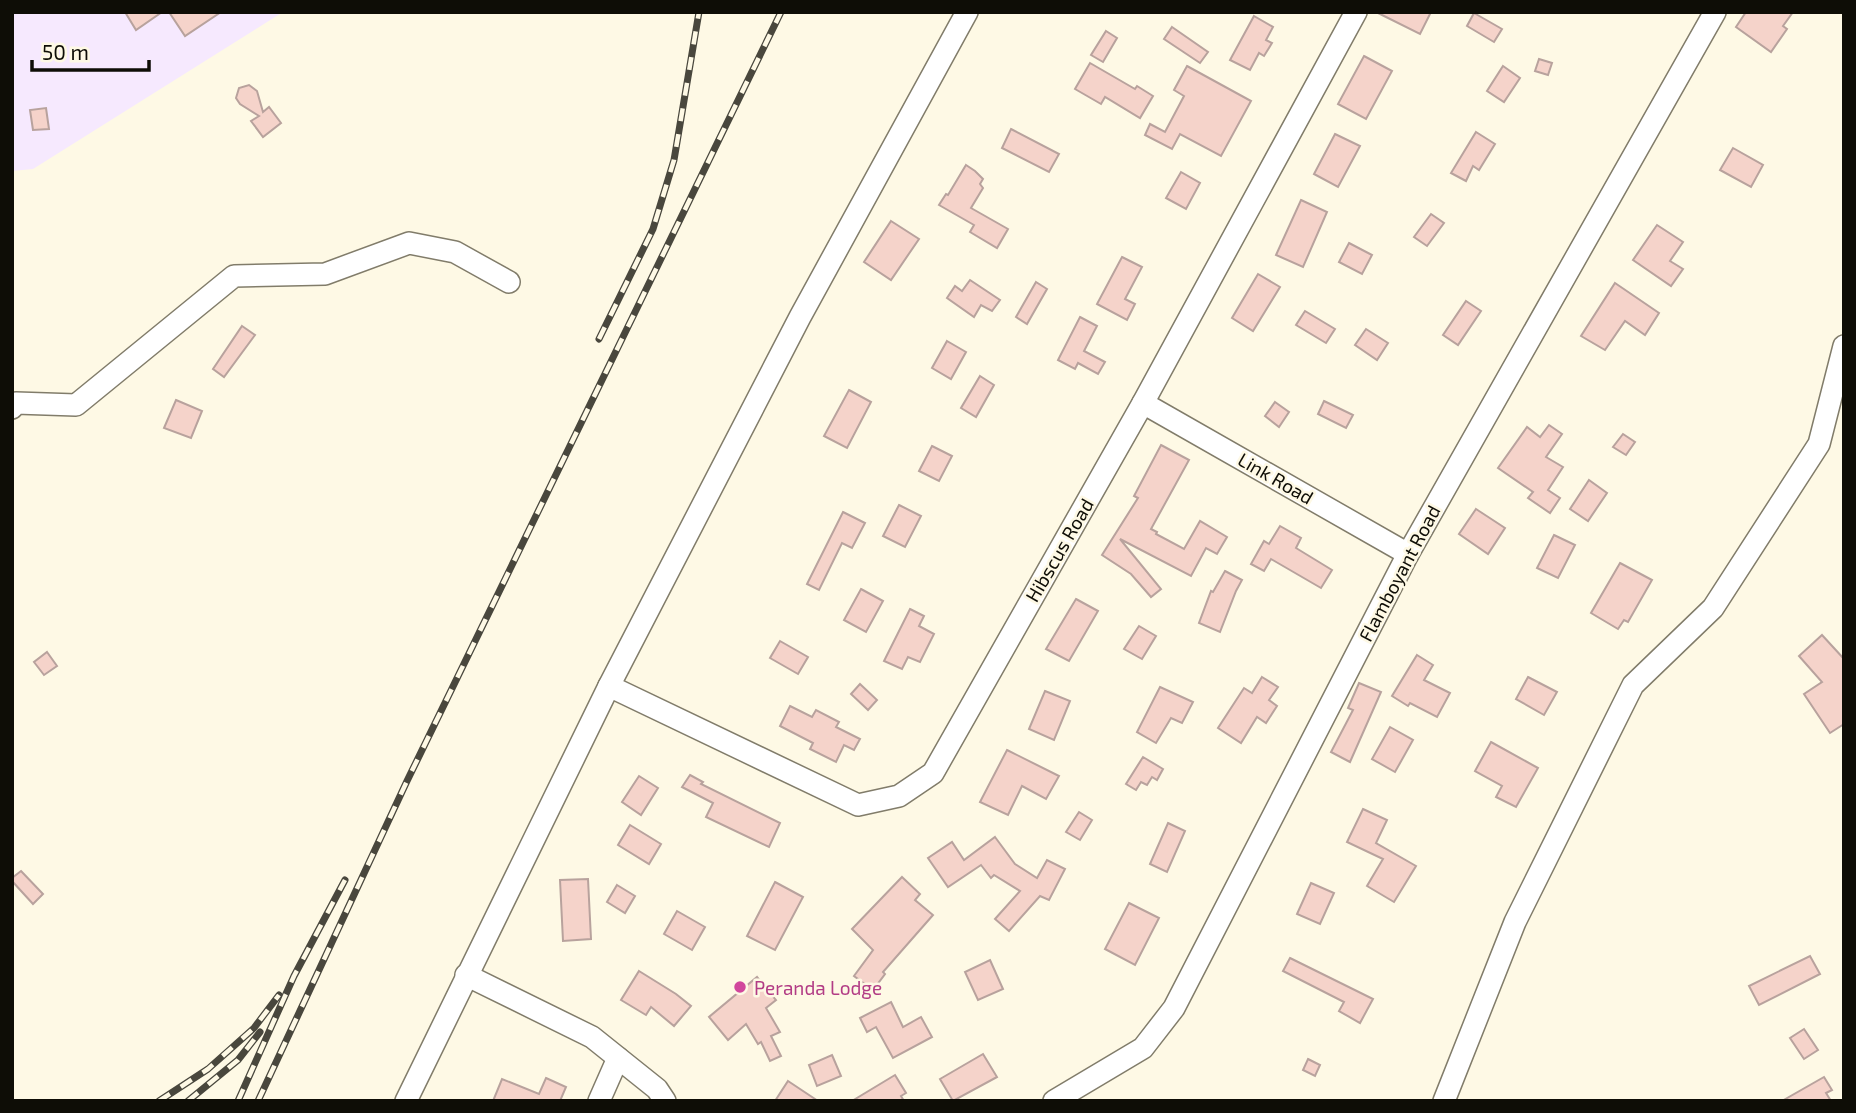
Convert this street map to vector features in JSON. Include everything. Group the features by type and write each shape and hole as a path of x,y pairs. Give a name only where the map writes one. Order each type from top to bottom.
{"street":[{"path":"406,1101 610,686 800,317 967,12"},
{"name":"Hibscus Road","path":"610,686 858,805 899,796 933,773 1143,403 1356,12"},
{"name":"Flamboyant Road","path":"1054,1101 1143,1048 1174,1008 1408,554 1715,12"},
{"path":"12,408 16,403 76,405 234,275 325,274 410,243 456,252 509,282"},
{"path":"1444,1101 1515,922 1633,685 1713,608 1819,444 1844,346"},
{"name":"Link Road","path":"1143,403 1408,554"},
{"path":"466,975 592,1037 657,1089 665,1101"},
{"path":"599,1101 618,1058"}],"shaded area":[{"path":"12,12 283,12 33,169 12,171"}],"building":[{"path":"125,12 162,12 136,30"},
{"path":"169,12 221,12 185,36"},
{"path":"1376,12 1431,12 1420,34"},
{"path":"1746,12 1793,12 1783,26 1787,29 1771,52 1736,27"},
{"path":"1474,13 1502,29 1494,42 1467,26"},
{"path":"1254,16 1273,27 1266,40 1272,43 1264,56 1259,53 1250,70 1230,60"},
{"path":"1172,27 1208,52 1200,63 1164,39"},
{"path":"1106,31 1117,38 1103,62 1091,55"},
{"path":"1364,56 1392,71 1366,119 1338,104"},
{"path":"1539,59 1552,63 1548,75 1535,71"},
{"path":"1090,63 1135,89 1137,86 1153,96 1140,118 1105,97 1101,104 1075,89"},
{"path":"1187,66 1251,101 1221,156 1180,134 1172,149 1145,135 1150,124 1165,132 1184,96 1174,90"},
{"path":"1503,66 1520,78 1504,102 1487,91"},
{"path":"249,85 257,91 263,112 269,107 281,123 263,137 251,121 259,116 240,104 236,98 239,88"},
{"path":"46,108 49,129 33,130 30,110"},
{"path":"1011,129 1059,154 1049,172 1002,148"},
{"path":"1476,132 1495,144 1479,170 1473,166 1466,181 1451,173"},
{"path":"1335,134 1360,146 1338,187 1314,174"},
{"path":"1733,148 1763,165 1751,187 1720,170"},
{"path":"966,165 983,179 980,184 983,188 971,208 1008,229 997,248 970,232 974,225 939,205"},
{"path":"1181,172 1200,183 1186,209 1166,198"},
{"path":"1301,200 1327,212 1303,267 1276,255"},
{"path":"1431,214 1444,223 1427,246 1414,237"},
{"path":"891,221 919,239 891,280 864,262"},
{"path":"1657,225 1683,242 1670,261 1683,269 1671,286 1633,260"},
{"path":"1349,243 1372,255 1362,274 1339,262"},
{"path":"1122,257 1142,267 1125,299 1135,304 1127,320 1097,304"},
{"path":"1258,274 1280,287 1253,331 1232,318"},
{"path":"970,280 1000,300 992,311 981,305 974,317 947,298 955,286 962,291"},
{"path":"1036,282 1047,289 1027,324 1016,317"},
{"path":"1615,283 1659,313 1645,335 1625,321 1605,350 1581,336"},
{"path":"1466,301 1481,311 1458,345 1443,335"},
{"path":"1305,311 1335,329 1326,343 1296,325"},
{"path":"1080,317 1097,326 1084,351 1105,362 1098,374 1078,363 1075,369 1058,360"},
{"path":"242,326 255,335 224,377 213,369"},
{"path":"1366,329 1388,343 1377,360 1355,345"},
{"path":"947,341 966,352 951,379 932,368"},
{"path":"980,376 994,385 976,417 961,408"},
{"path":"849,390 871,402 847,448 824,436"},
{"path":"176,400 202,411 191,438 164,428"},
{"path":"1324,401 1353,415 1346,428 1318,414"},
{"path":"1275,402 1289,412 1279,427 1265,416"},
{"path":"1549,425 1562,434 1546,457 1563,467 1548,490 1560,498 1550,513 1528,498 1533,492 1498,468 1527,427 1540,437"},
{"path":"1623,434 1635,442 1626,455 1613,447"},
{"path":"1161,445 1189,460 1151,529 1184,549 1200,521 1227,537 1217,554 1206,548 1191,576 1120,539 1161,589 1151,597 1131,574 1102,555 1138,498 1134,496"},
{"path":"932,446 952,456 939,481 919,471"},
{"path":"1589,480 1607,493 1588,521 1570,509"},
{"path":"899,505 921,516 905,547 883,536"},
{"path":"1476,509 1505,528 1488,554 1459,534"},
{"path":"843,512 865,523 852,548 842,543 819,590 807,584"},
{"path":"1280,526 1301,538 1296,548 1332,570 1321,588 1271,559 1264,571 1251,564 1264,541 1269,544"},
{"path":"1554,535 1575,545 1558,578 1537,568"},
{"path":"1620,563 1652,580 1628,622 1624,620 1618,629 1591,613"},
{"path":"1225,571 1242,580 1220,632 1199,623 1211,591 1213,592"},
{"path":"861,589 883,601 866,632 844,620"},
{"path":"1076,599 1098,611 1069,661 1046,649"},
{"path":"910,609 924,616 919,626 934,634 920,662 908,657 902,669 884,661"},
{"path":"1139,626 1156,636 1142,659 1124,649"},
{"path":"1822,635 1844,659 1844,724 1830,733 1804,694 1822,682 1799,656"},
{"path":"780,641 808,657 798,674 770,658"},
{"path":"47,652 57,666 44,675 34,662"},
{"path":"1417,655 1433,665 1424,680 1450,693 1437,717 1410,703 1408,706 1392,696"},
{"path":"1262,677 1278,687 1269,700 1277,706 1266,723 1257,717 1241,743 1218,728 1244,688 1252,693"},
{"path":"1528,677 1557,692 1544,715 1516,699"},
{"path":"1359,683 1381,692 1350,762 1331,752 1353,710 1348,708"},
{"path":"860,684 877,700 868,710 851,694"},
{"path":"1160,687 1193,702 1182,723 1171,718 1156,743 1137,732"},
{"path":"1045,691 1070,701 1054,740 1029,729"},
{"path":"790,706 812,717 816,710 839,722 836,727 860,739 854,750 844,745 836,762 810,749 813,743 780,726"},
{"path":"1390,727 1413,740 1395,772 1372,759"},
{"path":"1491,742 1538,768 1516,807 1496,797 1502,786 1475,771"},
{"path":"1007,750 1059,776 1046,799 1022,786 1008,815 980,802"},
{"path":"1143,757 1163,769 1157,780 1152,777 1147,785 1141,782 1136,790 1126,784"},
{"path":"690,775 703,782 701,784 780,823 769,847 706,817 713,803 682,787"},
{"path":"639,776 658,788 641,815 622,802"},
{"path":"1363,809 1387,820 1376,843 1416,866 1394,902 1367,886 1383,859 1347,842"},
{"path":"1079,812 1092,820 1080,840 1066,832"},
{"path":"1168,823 1185,831 1167,872 1150,864"},
{"path":"630,825 661,844 649,864 618,845"},
{"path":"995,837 1015,864 1037,878 1047,860 1065,869 1049,900 1040,896 1009,931 995,919 1020,891 994,875 991,878 981,865 948,887 928,858 952,842 964,860"},
{"path":"21,871 43,894 33,904 12,881"},
{"path":"902,877 920,894 915,900 933,915 883,972 885,974 873,990 854,976 873,950 852,929"},
{"path":"588,879 591,939 563,941 560,880"},
{"path":"775,882 803,897 775,950 747,936"},
{"path":"1311,883 1334,893 1320,924 1297,914"},
{"path":"617,885 635,896 625,913 607,902"},
{"path":"1129,903 1159,918 1135,965 1105,949"},
{"path":"677,911 705,927 692,950 664,934"},
{"path":"1810,956 1820,974 1759,1005 1749,986"},
{"path":"1290,958 1373,999 1360,1023 1339,1011 1344,1002 1283,971"},
{"path":"990,960 1003,989 978,1000 965,972"},
{"path":"639,971 691,1006 674,1026 651,1007 646,1015 621,1000"},
{"path":"757,977 776,1000 766,1008 780,1032 771,1036 781,1056 770,1061 761,1042 758,1044 746,1024 728,1040 709,1017"},
{"path":"891,1002 903,1027 921,1017 932,1037 893,1058 876,1027 867,1032 860,1018"},
{"path":"1804,1029 1818,1050 1804,1059 1790,1038"},
{"path":"983,1054 997,1077 953,1101 940,1079"},
{"path":"832,1055 841,1076 817,1086 809,1065"},
{"path":"1308,1059 1320,1065 1315,1076 1303,1070"},
{"path":"895,1075 906,1093 901,1096 904,1101 852,1101"},
{"path":"1824,1077 1832,1090 1826,1093 1831,1101 1782,1101"},
{"path":"546,1078 566,1087 560,1101 493,1101 502,1079 539,1094"},
{"path":"788,1081 818,1101 775,1101"}],"railway":[{"path":"599,339 653,229 674,160 699,12"},
{"path":"258,1101 407,781 781,12"},
{"path":"238,1101 294,976 345,880"},
{"path":"159,1101 208,1069 254,1028 279,995"},
{"path":"188,1101 238,1060 260,1032"}],"place":[{"name":"Peranda Lodge","path":"740,987"}]}
